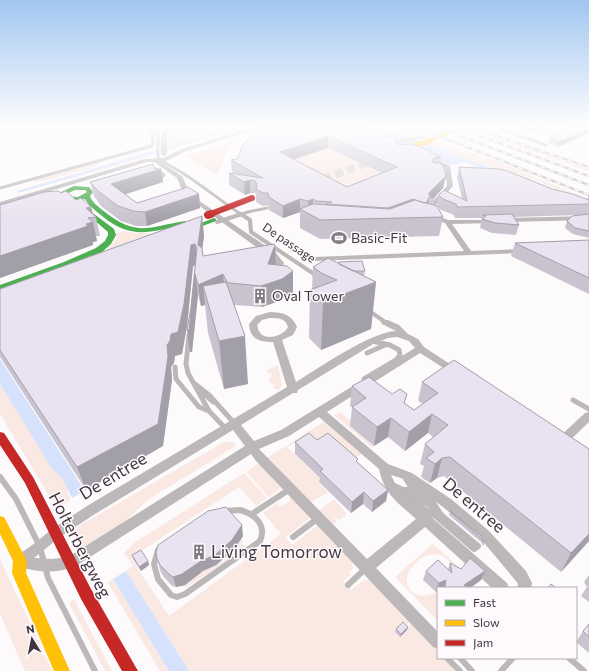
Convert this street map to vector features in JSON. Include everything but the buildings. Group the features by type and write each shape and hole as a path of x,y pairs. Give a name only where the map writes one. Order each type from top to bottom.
{"main road":[{"path":"61,200 86,188"},
{"path":"61,200 67,190 86,188"},
{"path":"86,188 88,200 87,205"},
{"path":"0,288 67,264 104,246 111,239 111,231 100,221 87,205 72,204 61,200"},
{"path":"61,200 84,202 120,228 131,232 144,232 185,223 213,219"},
{"path":"178,233 255,200"},
{"path":"141,240 185,223"},
{"path":"67,264 82,261 112,250"},
{"name":"Holterbergweg","path":"1,437 28,480 86,594 130,671"},
{"path":"0,521 20,561 18,573 62,671"}],"street":[{"path":"0,204 154,158"},
{"name":"De passage","path":"161,158 180,177 185,190 196,201 273,255 280,263"},
{"path":"429,158 448,167 456,168"},
{"path":"436,209 431,206 450,186 448,167"},
{"path":"428,213 447,222 589,218"},
{"path":"447,222 469,253"},
{"path":"314,259 534,250"},
{"path":"385,322 391,323 417,343 420,349 464,378"},
{"path":"385,322 389,330 387,339"},
{"name":"De entree","path":"20,561 40,547 56,533 372,341 387,339 404,334"},
{"path":"277,339 293,390"},
{"path":"20,561 44,567 57,566 71,562 252,447 288,431 420,349"},
{"name":"De entree","path":"320,412 384,468 413,479 447,503 484,534 521,576 525,584 524,587"},
{"path":"572,450 558,440 589,416"},
{"path":"231,426 437,641"},
{"name":"De entree","path":"384,468 387,481 394,491 433,514 501,587"},
{"path":"366,568 433,514"}],"lane":[{"path":"0,188 107,158"},
{"name":"De passage","path":"162,158 216,198 250,220 251,232 324,280"},
{"path":"153,169 164,174 164,176 159,180"},
{"path":"213,219 267,208"},
{"path":"363,306 385,322"},
{"path":"190,327 186,364 188,373 209,411"},
{"path":"288,431 290,425 399,358 400,355 399,350 387,339 367,353"},
{"path":"175,367 176,379 199,406 231,426"},
{"path":"194,383 206,397 220,406 231,426"},
{"path":"573,400 589,410"},
{"path":"403,474 408,488 425,510 433,514 478,546 474,549 433,514 408,488"},
{"path":"0,477 16,500 40,547 44,567 56,594 96,671"},
{"path":"390,485 408,488 433,503 433,514"},
{"path":"252,514 290,489"},
{"path":"224,510 240,510 252,514 263,530 260,541 185,594 177,597 171,595 158,579 154,570 154,560 158,550 224,510"},
{"path":"293,537 318,518"},
{"path":"348,585 366,568"},
{"path":"448,659 460,671"},
{"path":"461,659 472,671"},
{"path":"501,671 512,659"},
{"path":"570,659 584,671"}],"shaded area":[{"path":"138,158 144,158 18,193"},
{"path":"189,158 225,158 217,175"},
{"path":"297,158 350,158 395,179 346,199 280,164"},
{"path":"466,158 488,158 584,197 567,195 538,181 496,170"},
{"path":"550,158 558,158 589,169 589,172"},
{"path":"100,162 97,166 53,179 35,182 35,180"},
{"path":"124,231 154,233 106,250 115,241 116,233"},
{"path":"278,365 282,386 278,390 273,388 275,385 268,381 272,374 265,371"},
{"path":"0,384 52,469 62,478 71,500 60,506 51,499 0,414"},
{"path":"340,412 378,444 372,439 368,442 374,446 372,448 334,415"},
{"path":"325,421 362,454 350,462 316,450 303,438 287,447 321,480 318,482 328,492 311,503 267,458"},
{"path":"224,442 233,442 236,446 149,499 116,530 83,548 74,535 79,526"},
{"path":"259,463 280,487 279,490 269,497 246,472"},
{"path":"244,473 267,498 256,506 239,487 131,558 169,616 281,534 263,513 284,498 277,504 280,507 290,501 289,499 291,497 309,517 308,520 285,537 292,545 318,525 352,562 353,568 349,573 351,575 343,581 351,590 364,580 374,583 410,622 407,625 405,622 395,632 399,637 409,628 408,626 411,623 437,649 437,659 444,659 455,671 189,671 126,571 133,566 124,553 134,543"},
{"path":"334,499 347,514 344,517 339,513 343,517 340,520 334,517 336,523 332,525 318,511"},
{"path":"241,539 243,540 241,544 245,546 225,562 187,587 181,586 203,571 224,561"},
{"path":"433,544 464,572 447,587 451,565 446,558 438,554 421,558 414,564 409,572 407,579 408,587 414,593 417,595 426,595 437,592 437,620 395,577"},
{"path":"0,559 52,671 25,671 0,614"},
{"path":"113,579 169,671 160,671 108,583"},
{"path":"74,599 112,671 105,671 69,603"}],"water":[{"path":"128,158 138,158 18,193 17,191"},
{"path":"433,158 465,158 496,170 528,178 567,195 583,197 559,200 464,162 455,165 447,164"},
{"path":"0,359 85,491 72,498 62,478 52,469 0,384"},
{"path":"126,571 189,671 169,671 113,579"}],"tunnel":[{"path":"312,183 379,158"}],"railway":[{"path":"496,158 589,195"},
{"path":"519,158 589,185"},
{"path":"541,158 589,176"},
{"path":"563,158 589,167"}],"traffic: fast":[{"path":"74,188 87,188 90,192 84,197 78,199 63,197 63,193 74,188"},
{"path":"87,196 92,205 113,221 132,230 150,230 185,223"},
{"path":"0,288 67,264 99,250 108,242 112,235 111,231 82,207"},
{"path":"187,230 214,220"}],"traffic: slow":[{"path":"0,521 20,561 19,573 62,671"}],"traffic: jam":[{"path":"208,215 252,198"},
{"path":"0,436 29,480 86,594 130,671"}],"place":[{"name":"Basic-Fit","path":"339,238"},
{"name":"Oval Tower","path":"260,296"},
{"name":"Living Tomorrow","path":"199,552"}]}
